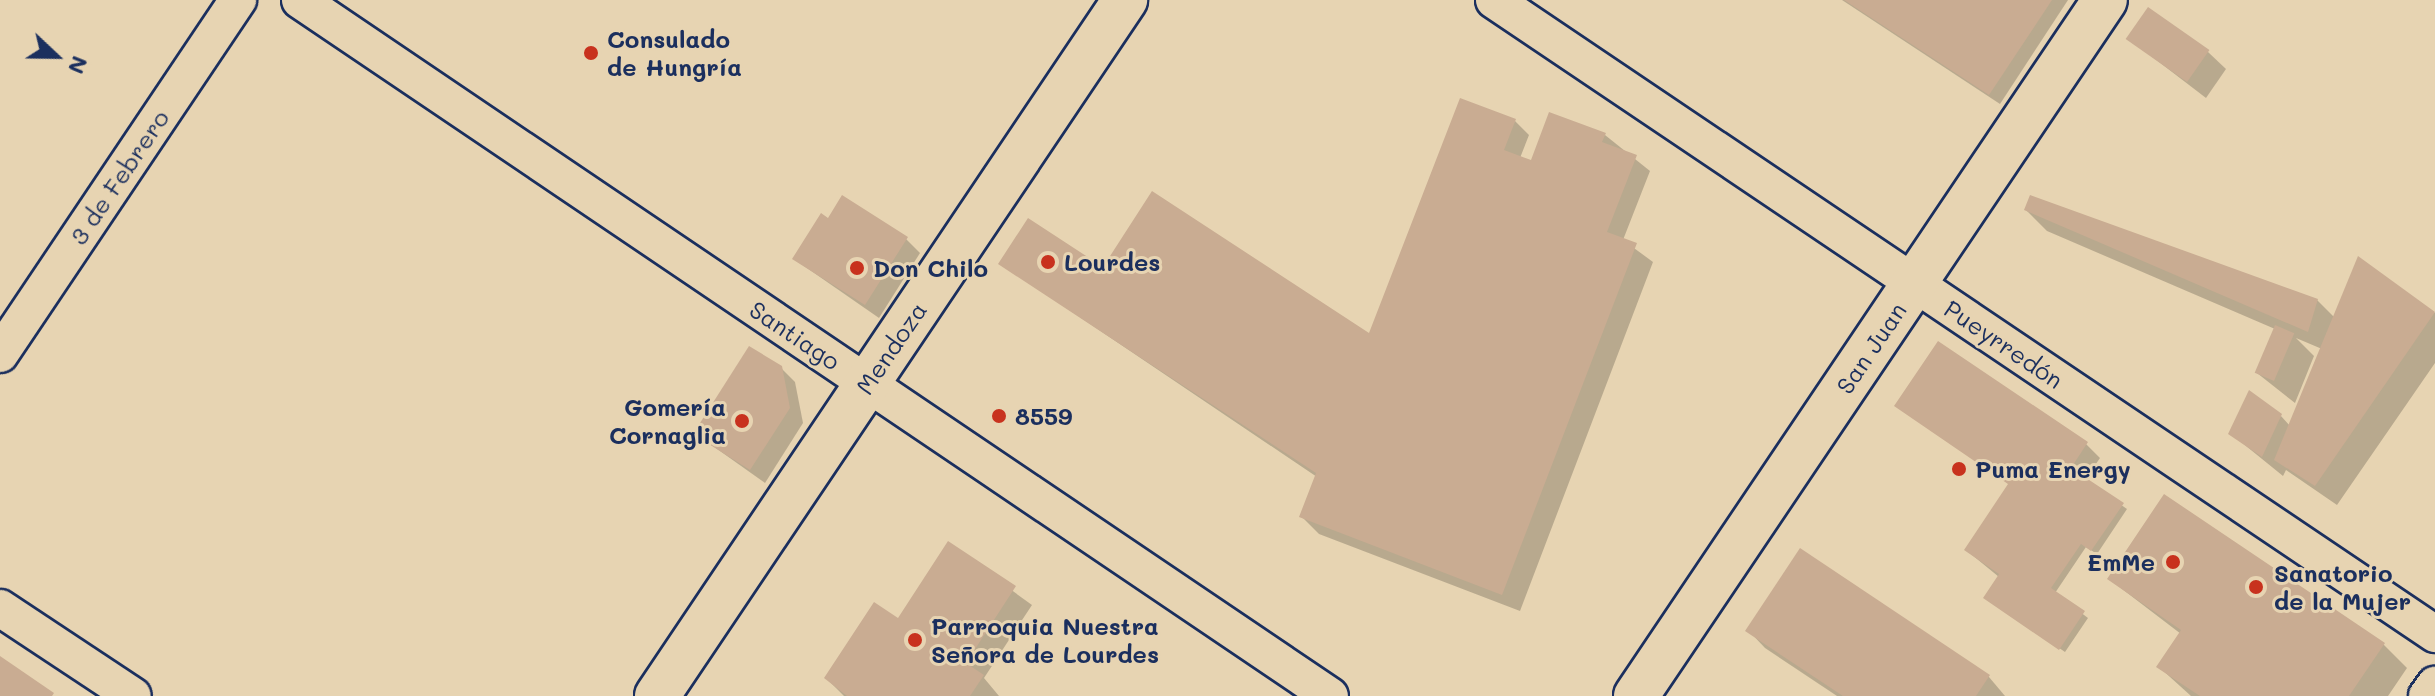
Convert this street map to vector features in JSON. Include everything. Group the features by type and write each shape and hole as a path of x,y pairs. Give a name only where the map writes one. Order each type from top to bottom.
{"main road":[{"name":"Mendoza","path":"657,696 1125,0"},
{"name":"San Juan","path":"1636,696 2105,0"}],"street":[{"name":"3 de Febrero","path":"0,354 238,0"},
{"name":"Santiago","path":"300,0 1330,696"},
{"name":"Pueyrredón","path":"1494,0 2435,634"},
{"path":"0,608 133,696"},
{"path":"2427,696 2435,685"}],"building":[{"path":"1844,0 2052,0 1989,95"},
{"path":"2148,7 2209,50 2187,82 2126,39"},
{"path":"1460,98 1516,119 1504,150 1531,160 1549,112 1606,133 1602,142 1637,155 1607,232 1637,243 1502,595 1299,517 1316,473 998,264 1028,218 1103,267 1152,191 1369,333"},
{"path":"842,195 908,237 865,305 792,259 821,213 828,218"},
{"path":"2030,195 2318,299 2308,332 2024,210"},
{"path":"2358,256 2435,312 2315,486 2274,460"},
{"path":"2275,325 2294,333 2274,381 2255,373"},
{"path":"1938,341 2088,442 2071,468 2124,503 2091,551 2081,544 2051,588 2085,611 2059,650 1983,598 1999,574 1964,550 2008,484 1894,406"},
{"name":"Gomería Cornaglia","path":"749,346 782,366 790,408 750,470 693,434"},
{"path":"2249,390 2282,414 2262,457 2228,434"},
{"name":"Sanatorio de la Mujer","path":"2164,494 2385,643 2349,696 2200,696 2156,667 2181,630 2107,579"},
{"name":"Parroquia Nuestra Señora de Lourdes","path":"948,541 1016,586 966,663 984,675 970,696 847,696 824,678 874,602 898,618"},
{"path":"1800,548 1990,675 1976,696 1843,696 1745,631"},
{"path":"0,656 54,693 52,696 0,696"}],"place":[{"name":"Consulado de Hungría","path":"591,53"},
{"name":"Lourdes","path":"1048,262"},
{"name":"Don Chilo","path":"857,268"},
{"name":"8559","path":"999,416"},
{"name":"Gomería Cornaglia","path":"742,421"},
{"name":"Puma Energy","path":"1959,469"},
{"name":"EmMe","path":"2173,562"},
{"name":"Sanatorio de la Mujer","path":"2256,587"},
{"name":"Parroquia Nuestra Señora de Lourdes","path":"915,640"}]}
